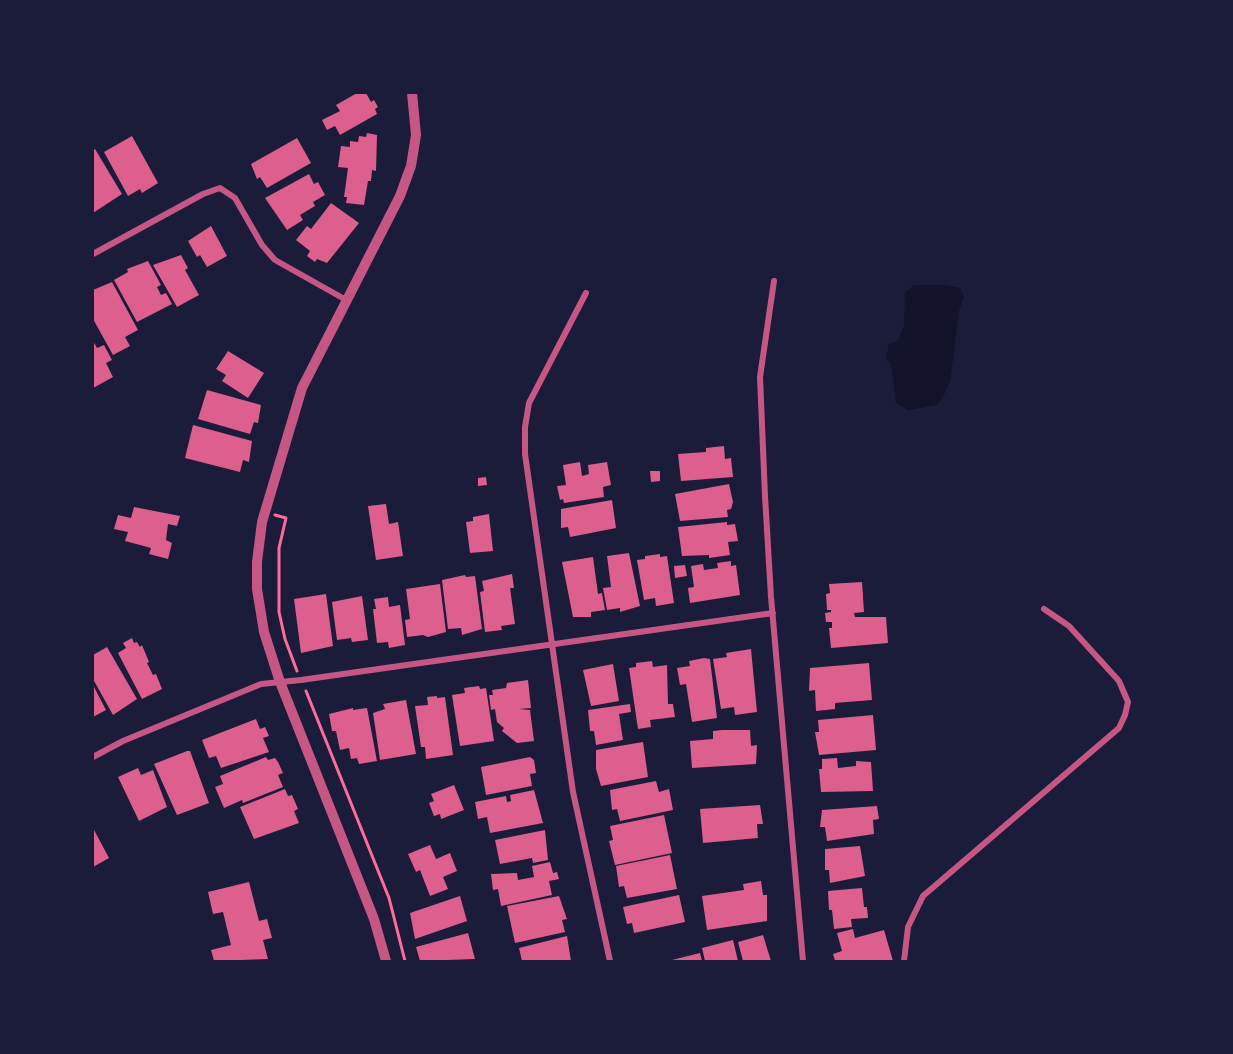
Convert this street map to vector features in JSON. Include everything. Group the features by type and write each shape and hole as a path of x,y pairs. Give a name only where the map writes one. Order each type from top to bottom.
{"street":[{"path":"386,961 374,919 280,682 264,632 257,589 258,543 302,387 400,196 411,166 416,135 412,93"},
{"path":"93,254 203,194 220,188 235,198 262,245 275,260 348,301"},
{"path":"774,281 760,377 772,613 803,961"},
{"path":"586,293 572,324 537,383 525,427 527,480 573,792 610,961"},
{"path":"904,961 908,927 923,896 1119,728 1125,715 1128,702 1119,681 1069,626 1044,609"},
{"path":"93,757 123,741 261,684 772,613"}],"path":[{"path":"265,513 286,518 279,548 279,612 285,639 386,892 405,961"}],"shaded area":[{"path":"914,285 945,285 960,288 964,296 959,311 950,381 943,397 937,405 908,410 896,403 891,364 886,358 889,344 897,342 904,327 905,293"}],"building":[{"path":"357,93 366,93 371,102 374,100 378,107 375,109 377,114 340,135 335,126 327,130 322,120 340,111 336,105"},
{"path":"367,133 377,135 376,171 372,170 371,181 368,181 364,205 346,203 347,197 344,197 348,168 338,167 341,146 350,147 350,141 358,142 359,136 366,137"},
{"path":"132,136 158,183 142,193 140,189 128,196 104,152"},
{"path":"297,138 311,163 267,188 260,177 257,179 251,164"},
{"path":"95,149 122,194 93,213 93,150"},
{"path":"309,174 314,184 318,182 325,195 313,202 315,206 300,215 303,220 287,230 265,198"},
{"path":"331,203 359,223 327,263 317,259 315,262 307,256 310,251 296,240 307,226 311,229"},
{"path":"211,226 227,256 207,267 200,255 197,257 188,241"},
{"path":"181,255 188,268 185,270 199,295 177,307 153,265"},
{"path":"148,261 161,285 157,287 161,295 166,293 172,304 137,322 114,280 128,272 127,269"},
{"path":"112,282 138,330 125,337 130,346 113,355 93,319 93,290"},
{"path":"93,341 97,348 104,345 112,360 106,363 113,377 93,388"},
{"path":"228,351 264,373 248,398 222,381 226,375 216,369"},
{"path":"207,390 261,405 258,423 254,422 250,434 198,419"},
{"path":"193,425 252,441 249,462 243,460 240,472 185,458"},
{"path":"724,446 725,459 731,458 733,477 681,481 678,454 706,452 706,448"},
{"path":"580,462 582,476 589,474 588,465 607,462 611,485 603,487 604,497 564,503 563,499 560,500 557,486 566,485 563,465"},
{"path":"650,471 660,471 660,481 651,482"},
{"path":"486,477 487,485 478,486 478,478"},
{"path":"729,484 733,502 731,509 727,510 728,517 680,521 675,494"},
{"path":"612,500 616,528 570,537 568,527 561,528 561,509"},
{"path":"386,504 389,524 398,522 403,556 376,560 368,506"},
{"path":"134,507 180,516 177,526 168,524 166,540 172,543 168,559 149,554 151,548 125,541 128,532 114,529 118,515 131,518"},
{"path":"489,514 493,551 470,553 466,522 473,521 473,517"},
{"path":"727,522 727,525 735,524 738,541 728,542 730,555 709,558 709,555 682,556 678,527"},
{"path":"629,553 640,606 620,612 620,608 607,610 603,588 611,587 607,556"},
{"path":"660,554 660,557 667,556 674,603 656,606 655,598 644,600 637,560 645,559 645,556"},
{"path":"593,557 598,594 602,593 605,610 591,612 591,617 573,617 562,562"},
{"path":"731,561 731,566 736,565 740,595 690,603 688,588 694,587 691,566 703,564 704,570 718,568 717,563"},
{"path":"685,565 687,576 675,578 674,566"},
{"path":"512,574 514,588 510,588 515,624 501,626 502,630 485,632 480,592 484,591 482,581"},
{"path":"465,575 466,577 475,576 482,629 462,635 461,628 448,629 442,580"},
{"path":"862,582 864,612 854,613 855,617 886,617 888,643 831,648 829,628 832,628 832,622 826,622 825,613 831,612 827,610 826,594 830,593 829,584"},
{"path":"440,584 446,632 428,637 423,635 407,637 405,620 410,619 406,589"},
{"path":"326,594 333,646 301,653 294,599"},
{"path":"362,596 368,640 352,642 351,638 337,640 332,602"},
{"path":"388,597 389,607 400,605 405,645 389,648 388,642 377,643 373,609 376,609 374,599"},
{"path":"132,638 134,643 137,642 140,647 142,645 149,662 147,663 153,675 156,674 162,689 142,699 118,653 126,648 123,643"},
{"path":"107,647 137,699 113,715 93,679 93,655"},
{"path":"751,649 757,712 735,715 734,707 721,709 713,659 727,657 726,653"},
{"path":"710,659 717,718 692,722 686,684 680,685 677,668 690,666 689,661"},
{"path":"652,661 653,667 667,665 668,704 673,704 675,717 650,720 651,727 638,729 629,668 636,667 636,663"},
{"path":"869,663 872,700 835,703 835,709 816,711 815,690 809,691 810,668"},
{"path":"613,664 619,701 591,706 583,670"},
{"path":"528,680 531,708 519,709 530,710 534,741 517,743 502,731 504,728 497,722 495,709 491,710 489,695 493,695 492,690 506,688 507,683"},
{"path":"93,685 106,710 93,717"},
{"path":"479,686 480,689 486,688 494,741 460,746 452,695 465,693 464,688"},
{"path":"437,696 437,698 445,697 453,755 426,759 425,747 421,747 415,706 428,705 427,697"},
{"path":"406,700 416,754 380,760 373,713 385,709 383,704"},
{"path":"630,704 631,712 619,714 623,740 596,745 594,731 590,731 588,710"},
{"path":"353,708 353,710 367,708 377,761 359,764 357,758 351,759 349,748 340,750 336,731 332,731 329,714"},
{"path":"873,715 876,750 819,755 815,732 819,732 818,720"},
{"path":"256,719 260,729 265,727 269,736 263,738 269,752 221,768 216,756 209,758 202,740"},
{"path":"750,730 751,746 757,745 756,764 692,768 690,741 713,739 713,731"},
{"path":"643,742 648,777 601,786 596,769 596,750"},
{"path":"190,751 209,803 177,815 154,764"},
{"path":"266,757 268,760 275,758 278,762 283,773 278,775 283,787 224,808 215,787 223,784 220,776"},
{"path":"530,757 534,760 536,773 530,774 532,786 486,795 481,767"},
{"path":"837,758 838,768 856,766 856,761 871,762 873,791 821,792 819,769 822,769 822,759"},
{"path":"138,768 141,775 153,770 167,807 139,821 118,777"},
{"path":"656,781 659,792 669,789 673,810 620,821 617,809 612,810 610,790"},
{"path":"454,785 464,810 441,819 440,814 434,816 429,803 434,801 431,794"},
{"path":"285,789 288,796 292,795 298,809 294,811 299,823 254,839 240,807"},
{"path":"534,790 543,823 490,833 487,817 478,819 475,802 506,796 507,802 511,801 510,795"},
{"path":"760,805 763,824 757,824 758,838 703,843 700,809"},
{"path":"877,806 879,819 873,820 874,834 827,841 825,827 820,827 822,810"},
{"path":"664,815 672,853 615,865 609,841 613,840 610,826"},
{"path":"93,828 109,858 93,867"},
{"path":"545,830 548,860 533,863 532,858 500,864 495,840"},
{"path":"430,845 436,859 450,853 457,871 443,877 448,889 430,896 420,870 416,872 408,854"},
{"path":"860,846 865,876 830,883 829,870 825,870 825,849"},
{"path":"670,855 677,889 627,898 624,886 619,887 616,866"},
{"path":"550,862 553,873 557,872 559,879 549,881 552,895 501,906 498,889 493,890 491,874 517,873 518,880 534,877 532,866"},
{"path":"761,881 763,895 767,895 767,921 707,930 702,896 744,890 743,884"},
{"path":"249,882 259,921 267,919 272,938 263,940 268,959 214,961 211,950 231,945 223,912 213,914 208,892"},
{"path":"862,888 868,918 851,919 852,927 834,929 832,910 829,910 828,891"},
{"path":"679,895 685,922 634,933 632,923 627,924 623,907"},
{"path":"460,896 467,921 415,939 410,913"},
{"path":"559,896 567,919 562,920 565,932 515,943 507,906"},
{"path":"853,929 855,938 884,930 893,961 835,961 833,954 842,951 837,933"},
{"path":"468,933 475,959 420,961 416,947"},
{"path":"763,935 771,961 743,961 738,942"},
{"path":"567,936 571,961 522,961 519,948"},
{"path":"733,940 738,961 705,961 702,948"},
{"path":"700,953 702,961 672,961 672,960"}]}
